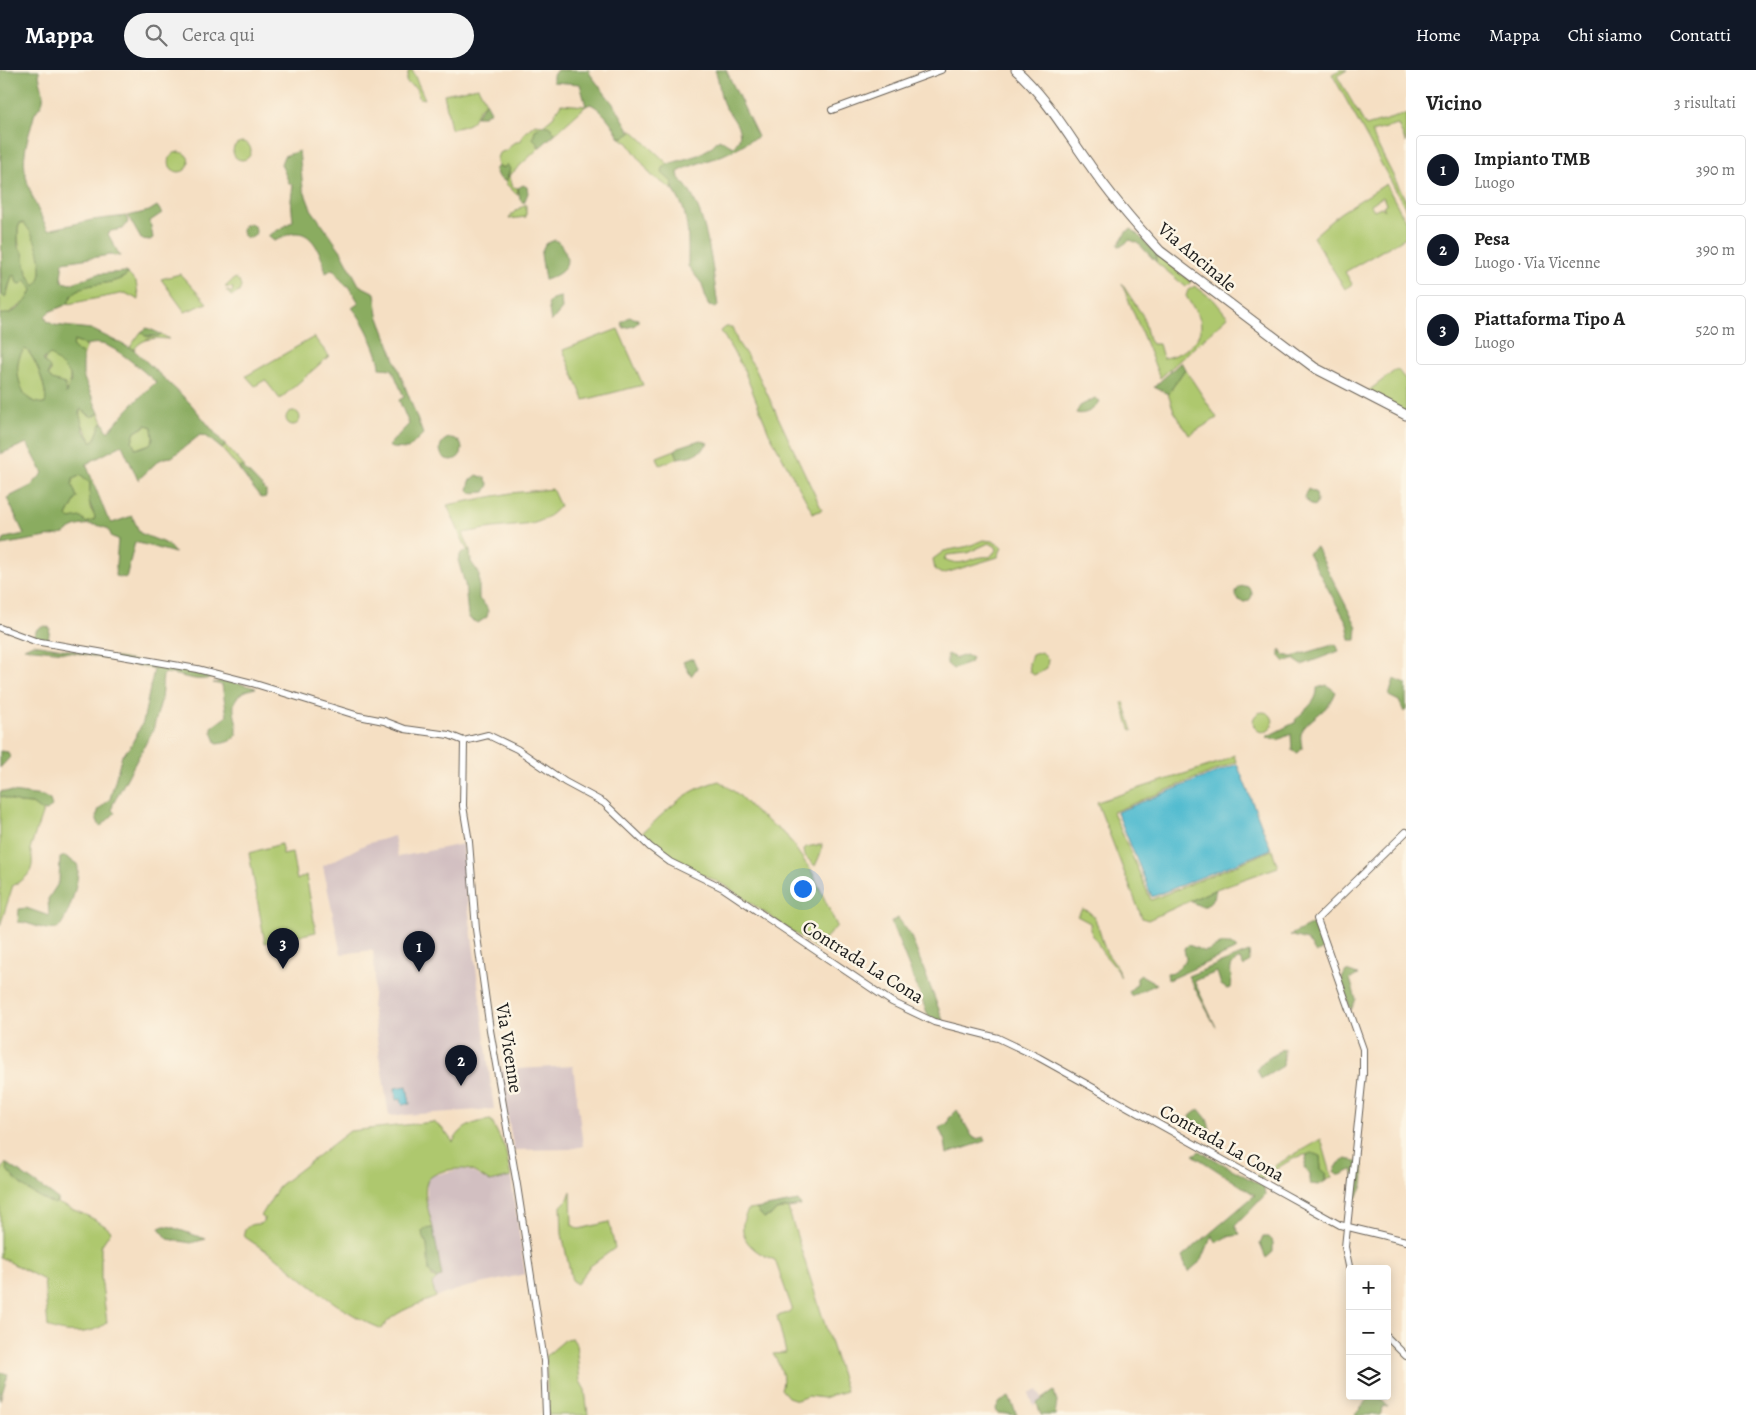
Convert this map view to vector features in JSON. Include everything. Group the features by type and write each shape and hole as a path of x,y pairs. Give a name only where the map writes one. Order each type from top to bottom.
{"main road":[{"name":"Via Ancinale","path":"1016,70 1056,115 1090,165 1139,229 1160,251 1315,368 1406,415"}],"street":[{"path":"832,110 941,70"},
{"path":"0,628 35,641 180,665 252,683 359,716 384,721 405,729 449,735 464,741"},
{"name":"Contrada La Cona","path":"464,741 488,735 517,749 565,782 604,803 650,847 670,862 723,888 892,1002 934,1022 954,1029 976,1031 991,1036 1038,1057 1340,1225 1406,1240"},
{"name":"Via Vicenne","path":"464,741 463,806 469,842 476,929 490,1030 517,1185 543,1359 546,1415"},
{"path":"1349,1265 1345,1247 1363,1049 1317,919 1406,832"},
{"path":"1391,1341 1406,1356"}],"shaded area":[{"path":"394,836 398,857 463,844 466,889 494,1109 389,1116 372,1007 375,975 373,950 341,954 323,866 366,844"},
{"path":"573,1066 583,1146 570,1149 514,1150 499,1070"},
{"path":"461,1169 470,1171 490,1182 511,1177 525,1274 463,1288 436,1297 432,1283 442,1276 427,1202 427,1182 431,1176"},
{"path":"1038,1390 1042,1399 1034,1406 1029,1394"}],"green space":[{"path":"0,70 39,70 43,100 34,116 26,144 24,163 31,193 48,230 92,220 126,216 128,222 123,229 111,231 108,234 120,256 110,255 63,262 61,277 63,282 70,284 97,274 125,272 128,274 112,282 78,290 68,304 49,312 45,316 47,321 54,325 91,329 134,350 190,403 225,445 222,449 206,436 200,435 172,457 158,461 138,480 122,445 86,464 107,517 112,523 132,516 140,533 167,544 175,553 135,542 126,578 115,576 118,539 112,537 108,529 96,525 79,526 64,534 1,545 5,538 24,534 7,498 31,486 43,473 27,443 0,454 0,314 10,313 20,307 32,290 26,280 21,284 17,283 15,275 12,276 5,298 2,295","holes":["20,223 23,223 28,228 39,254 41,272 35,286 27,274 23,252 18,247 18,228","74,341 83,344 107,346 130,360 156,382 108,432 103,422 92,442 84,431 79,412 81,409 92,417 99,413 83,376 83,355 73,347","25,349 33,358 43,383 45,404 31,400 24,392 19,379 19,359","50,354 70,374 71,381 66,394 65,384 52,380 48,375 50,368 43,360","147,425 152,427 153,439 150,444 136,449 132,441 135,432","81,475 90,483 89,501 95,517 94,520 87,523 80,517 70,519 67,516 77,497 72,485 73,479"]},
{"path":"409,70 412,70 425,99 419,98 416,88 406,82"},
{"path":"557,70 589,70 590,74 617,109 631,133 624,137 619,137 603,113 590,104 586,106 580,84 553,82 553,75"},
{"path":"715,70 726,70 758,137 728,153 678,172 679,178 689,190 703,221 718,306 716,308 708,305 702,284 688,266 686,218 672,182 662,173 663,168 668,164 698,155 710,148 719,139 733,147 738,142 738,126 722,101"},
{"path":"1340,70 1347,70 1337,76 1366,126 1406,114 1406,143 1398,125 1371,132 1406,201 1406,209 1332,74"},
{"path":"478,87 486,102 477,112 472,122 451,129 444,94"},
{"path":"486,102 491,111 484,116 476,116"},
{"path":"561,104 586,106 555,134 551,127 536,145 540,147 509,176 513,187 518,188 517,195 506,184 510,169 498,166 497,158 499,153 507,150 513,143 521,141 523,134 535,124 543,125 553,117"},
{"path":"543,125 551,127 555,134 540,147 533,138 535,130"},
{"path":"631,129 668,164 663,168 672,182 673,190 651,175 628,143 619,137 624,137 631,133"},
{"path":"242,142 248,145 251,151 248,157 242,160 236,157 233,151 236,145"},
{"path":"299,151 303,188 311,209 341,251 359,285 375,293 378,315 423,434 408,449 388,446 409,424 399,400 404,397 392,369 380,368 370,336 361,319 352,308 359,303 349,286 345,285 333,269 326,273 317,248 309,237 294,233 274,241 268,236 293,221 291,200 293,185 289,183 281,164 284,156"},
{"path":"179,152 186,155 189,162 186,169 179,172 172,169 169,162 172,155"},
{"path":"507,164 510,169 506,182 498,177 495,170 498,166 504,168"},
{"path":"1386,184 1406,222 1406,237 1345,272 1352,284 1345,289 1313,237 1340,213","holes":["1383,197 1386,204 1383,206 1385,210 1381,207 1374,210 1370,204"]},
{"path":"523,185 527,187 528,193 524,203 520,200 518,188"},
{"path":"526,204 526,217 509,219 513,213"},
{"path":"157,206 162,213 150,221 153,238 150,240 141,239 128,216 149,211"},
{"path":"20,223 23,223 33,235 40,254 41,273 35,287 24,265 19,246 18,229"},
{"path":"249,224 254,226 256,231 254,236 249,238 244,236 242,231 244,226"},
{"path":"1132,229 1156,253 1156,262 1138,243 1130,240 1120,247 1118,245 1126,232"},
{"path":"555,240 565,252 567,263 559,273 545,280 541,254 545,244"},
{"path":"1156,253 1191,282 1186,287 1156,262"},
{"path":"0,266 2,295 7,294 12,276 15,275 17,279 27,280 32,290 27,301 6,315 0,314"},
{"path":"128,274 136,282 139,300 125,293 68,304 72,295 86,286 112,282"},
{"path":"180,274 207,303 185,312 161,279"},
{"path":"235,278 239,281 241,287 239,292 231,296 226,290 232,293 233,288 225,287"},
{"path":"1122,284 1143,316 1149,340 1152,344 1159,344 1163,358 1184,351 1199,335 1201,328 1200,320 1186,296 1188,290 1195,286 1214,300 1228,317 1160,378"},
{"path":"561,297 562,309 551,322 548,303 552,299"},
{"path":"629,317 638,319 638,322 634,326 624,328 621,323"},
{"path":"726,327 732,327 738,343 754,366 822,510 813,513 769,433 744,370 721,331"},
{"path":"147,328 161,334 159,336 145,336 141,332"},
{"path":"618,329 643,385 584,400 563,350"},
{"path":"141,332 148,337 161,334 169,339 145,341 134,350 130,347"},
{"path":"314,337 329,356 280,399 265,380 255,386 246,376"},
{"path":"74,341 87,346 83,355 73,347"},
{"path":"25,349 37,366 45,392 45,405 29,399 21,386 18,365 21,353"},
{"path":"50,354 70,374 70,386 66,396 66,388 52,380 48,375 51,371 44,363 46,356"},
{"path":"1181,362 1185,369 1168,394 1154,387"},
{"path":"1185,369 1217,418 1189,435 1174,411 1168,394"},
{"path":"1397,369 1406,380 1406,412 1367,392"},
{"path":"1095,398 1100,401 1093,409 1083,414 1076,413 1080,406"},
{"path":"81,408 88,415 96,416 99,413 103,422 92,442 79,418"},
{"path":"293,411 298,413 300,418 298,423 293,425 288,423 286,418 288,413"},
{"path":"148,425 152,427 153,439 150,444 136,449 132,441 135,432"},
{"path":"451,438 461,445 462,449 455,459 451,460 441,453 440,449 447,439"},
{"path":"700,440 708,443 702,450 692,455 678,458 675,450"},
{"path":"225,445 245,467 239,469 222,449"},
{"path":"675,450 678,458 660,465 657,457"},
{"path":"242,466 266,491 266,497 261,498 239,469"},
{"path":"81,475 90,483 90,507 95,517 94,520 86,523 83,519 70,519 67,516 77,497 72,485 73,479"},
{"path":"477,475 485,478 489,485 485,492 471,493 468,490 470,481"},
{"path":"552,489 560,506 553,513 540,521 527,525 463,533 470,550 467,550 447,505 511,493"},
{"path":"1308,489 1316,493 1317,501 1315,506 1310,505 1304,497"},
{"path":"983,540 993,541 1002,547 998,557 942,574 935,570 933,559 944,551 969,546","holes":["989,543 997,549 990,557 957,563 944,559 947,555 967,553"]},
{"path":"1316,547 1357,627 1356,640 1350,640 1347,623 1308,553"},
{"path":"470,550 471,562 479,573 479,599 488,611 487,617 478,623 471,620 468,616 465,584 458,560 461,553"},
{"path":"1244,586 1252,594 1244,602 1236,594"},
{"path":"45,626 50,628 48,640 34,636 37,629"},
{"path":"33,644 154,664 215,677 196,679 166,673 163,675 161,701 153,730 113,804 112,810 115,813 100,827 96,817 99,809 110,799 122,755 130,747 143,722 154,669 76,653 24,648"},
{"path":"1336,644 1339,651 1302,665 1293,659 1285,662 1280,656 1280,649 1284,655 1292,657"},
{"path":"1041,652 1048,659 1047,668 1034,675 1030,672 1029,663 1032,655"},
{"path":"947,654 956,658 966,655 972,658 970,663 953,669 947,664"},
{"path":"693,659 697,668 691,676 683,662"},
{"path":"1394,679 1406,684 1406,710 1404,712 1399,701 1389,696"},
{"path":"226,680 256,688 242,693 235,701 236,735 230,741 217,744 212,727 227,716 222,685 213,683"},
{"path":"1327,685 1336,692 1323,711 1303,729 1301,736 1302,749 1298,753 1292,751 1291,734 1278,740 1266,737 1296,722 1295,720 1313,702 1317,688"},
{"path":"1124,702 1133,731 1130,729 1122,703"},
{"path":"1263,712 1270,715 1273,722 1270,729 1263,732 1256,729 1253,722 1256,715"},
{"path":"0,751 8,752 10,757 0,768"},
{"path":"1234,755 1236,762 1113,812 1151,900 1272,850 1278,867 1216,889 1148,920 1142,918 1097,802 1218,763"},
{"path":"719,781 739,795 754,811 786,835 812,872 837,926 816,948 726,886 669,858 642,833 686,795"},
{"path":"0,792 43,796 50,800 52,806 47,811 40,810 32,804 19,803 0,796"},
{"path":"0,796 19,803 32,804 43,811 30,849 32,866 24,879 13,885 0,926"},
{"path":"281,844 283,855 292,853 297,880 306,875 316,932 265,943 249,853"},
{"path":"822,844 821,853 815,866 805,856 804,850 806,847"},
{"path":"65,856 77,864 78,870 75,888 65,919 56,929 52,930 18,922 19,909 26,908 49,916 48,899 59,882 60,858"},
{"path":"1216,889 1214,898 1206,906 1200,906 1190,901"},
{"path":"1082,909 1088,911 1096,921 1107,953 1121,978 1092,936 1090,923 1077,916"},
{"path":"898,918 910,934 945,1025 928,1015 891,922"},
{"path":"1313,924 1323,949 1316,953 1307,940 1290,935"},
{"path":"1220,944 1231,944 1237,949 1168,980 1167,973 1175,972 1186,959 1184,949 1188,945 1206,951"},
{"path":"1249,952 1250,961 1244,967 1240,959 1232,965 1231,988 1227,989 1221,985 1217,972 1194,981 1216,1027 1188,976"},
{"path":"1346,971 1358,975 1350,979 1356,999 1351,1010 1340,982"},
{"path":"1141,975 1157,984 1131,996 1129,991 1137,984 1137,978"},
{"path":"1284,1048 1283,1066 1261,1079 1257,1069 1263,1062"},
{"path":"1199,1109 1207,1119 1211,1132 1208,1134 1194,1131 1190,1116"},
{"path":"957,1110 972,1136 976,1139 984,1137 986,1141 947,1154 945,1141 939,1128 948,1123 949,1118"},
{"path":"491,1120 505,1148 511,1177 490,1182 470,1170 460,1169 440,1172 430,1178 425,1192 433,1228 424,1229 422,1232 427,1245 432,1277 437,1279 432,1284 436,1297 399,1313 386,1323 382,1329 332,1301 281,1261 245,1237 244,1231 247,1227 253,1224 260,1224 265,1219 261,1216 280,1185 350,1131 433,1122 442,1128 453,1142 460,1132 469,1126"},
{"path":"1321,1139 1332,1177 1324,1182 1327,1178 1321,1169 1320,1157 1313,1155 1297,1157 1262,1179 1255,1177"},
{"path":"1200,1151 1264,1187 1265,1195 1235,1226 1240,1235 1226,1237 1217,1243 1212,1235 1202,1260 1188,1272 1182,1257 1255,1195 1193,1155"},
{"path":"1312,1153 1320,1156 1321,1169 1327,1174 1324,1182 1319,1185 1310,1184 1310,1175 1304,1167 1307,1155"},
{"path":"1346,1159 1361,1162 1364,1172 1360,1193 1352,1200 1354,1170 1339,1175 1334,1171 1339,1163"},
{"path":"6,1163 12,1175 23,1185 37,1194 100,1222 111,1231 101,1246 101,1278 107,1322 102,1326 79,1332 55,1330 48,1327 44,1280 0,1257 0,1173"},
{"path":"8,1164 58,1199 58,1201 54,1204 28,1190 16,1181 7,1170"},
{"path":"571,1191 572,1225 579,1229 609,1222 615,1248 589,1267 577,1284 572,1281 562,1234 561,1206 568,1199"},
{"path":"798,1201 801,1206 776,1210 772,1215 764,1218 756,1209"},
{"path":"788,1208 846,1391 823,1398 808,1396 797,1400 788,1397 781,1389 783,1375 773,1354 786,1353 777,1316 788,1313 792,1308 775,1260 752,1248 744,1235 744,1219 748,1210 756,1209 764,1218 772,1215 776,1210"},
{"path":"164,1226 206,1239 191,1243 168,1239 159,1228"},
{"path":"433,1228 442,1276 437,1279 429,1272 427,1245 422,1232 424,1229"},
{"path":"1263,1237 1268,1237 1273,1242 1273,1252 1266,1258 1260,1244"},
{"path":"572,1338 576,1344 580,1381 585,1390 588,1415 548,1415 546,1356 566,1339"},
{"path":"0,1372 8,1374 0,1400"},
{"path":"1054,1391 1057,1402 1055,1415 1041,1415 1037,1403"},
{"path":"1009,1397 1017,1415 997,1413 996,1408 1000,1402"},
{"path":"1367,1400 1382,1400 1388,1407 1384,1406 1380,1415 1354,1415"}],"water":[{"path":"1237,764 1271,849 1152,897 1117,812"},
{"path":"407,1086 410,1104 402,1104 401,1099 396,1100 395,1088"}],"place":[{"name":"Piattaforma Tipo A","path":"283,969"},
{"name":"Impianto TMB","path":"419,972"},
{"name":"Pesa","path":"461,1086"}]}
